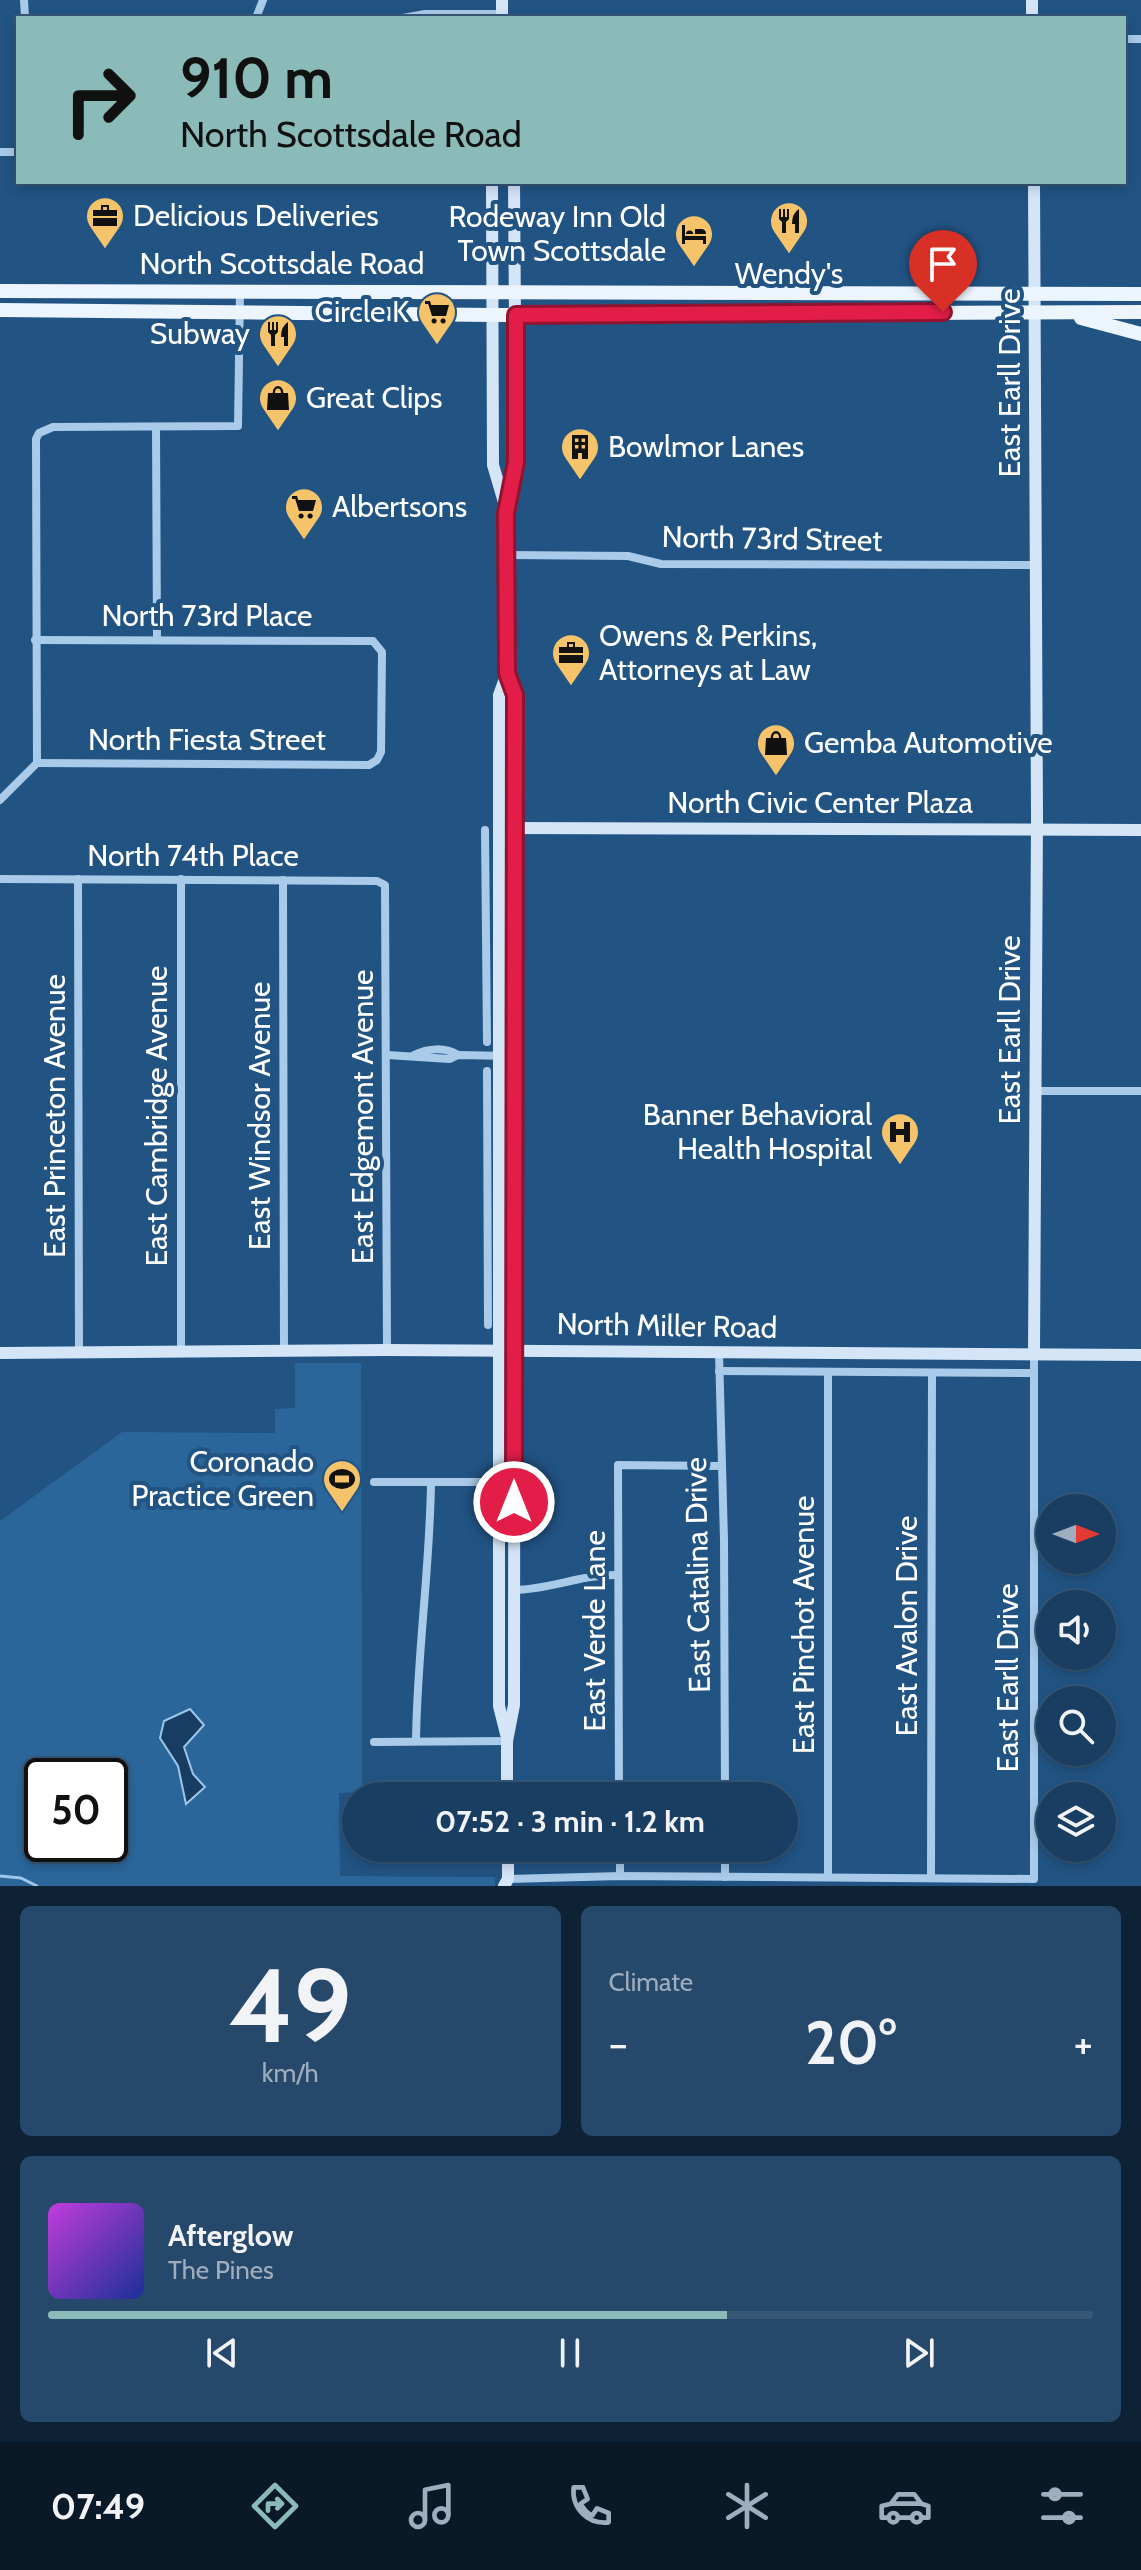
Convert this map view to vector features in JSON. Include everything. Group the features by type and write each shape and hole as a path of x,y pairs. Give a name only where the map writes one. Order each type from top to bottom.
{"main road":[{"path":"502,0 502,16"},
{"path":"492,184 493,465 506,513"},
{"path":"507,1782 507,1741 514,1705 514,1590 507,1350 494,1266 493,1091 499,1055 493,1018 500,896 499,695 507,673 506,513 516,462 514,184"},
{"name":"East Earll Drive","path":"1034,184 1037,829 1034,1354"},
{"name":"North Scottsdale Road","path":"0,291 1141,294"},
{"path":"292,291 292,313"},
{"name":"North Scottsdale Road","path":"0,310 492,315 1141,312"},
{"path":"1053,313 1141,334"},
{"path":"507,673 515,695 514,1091 507,1350 499,1482 499,1706 507,1741"},
{"name":"North Civic Center Plaza","path":"500,828 1141,830"},
{"name":"North Miller Road","path":"0,1353 507,1350 1141,1355"},
{"path":"508,1862 508,1884"}],"street":[{"path":"414,16 502,16"},
{"path":"0,800 37,763 35,446 39,433 53,427 238,426 240,290"},
{"path":"156,428 157,640"},
{"name":"North 73rd Street","path":"507,555 628,556 661,564 1037,565"},
{"name":"North 73rd Place","path":"35,640 373,641 382,652 381,727 377,760"},
{"name":"North Fiesta Street","path":"37,763 369,765 377,760"},
{"path":"485,830 493,1018 487,1042"},
{"name":"North 74th Place","path":"0,879 377,881 385,885"},
{"name":"East Princeton Avenue","path":"78,879 79,1353"},
{"name":"East Cambridge Avenue","path":"181,879 181,1353"},
{"name":"East Windsor Avenue","path":"283,880 284,1351"},
{"name":"East Edgemont Avenue","path":"385,885 387,1350"},
{"path":"486,896 500,896"},
{"path":"493,1018 514,1018"},
{"path":"387,1055 450,1059 458,1055 514,1056"},
{"path":"487,1071 493,1091 514,1091"},
{"path":"1036,1091 1141,1091"},
{"path":"488,1325 494,1266"},
{"name":"East Catalina Drive","path":"719,1352 724,1540 725,1782"},
{"name":"East Earll Drive","path":"931,1878 1034,1879 1034,1354"},
{"name":"North Miller Road","path":"719,1371 1034,1373"},
{"name":"East Pinchot Avenue","path":"828,1373 828,1877"},
{"name":"East Avalon Drive","path":"931,1878 932,1374"},
{"name":"East Verde Lane","path":"619,1782 618,1465 721,1466"},
{"path":"374,1482 499,1482"},
{"path":"416,1741 418,1650 429,1569 431,1482"},
{"path":"514,1590 545,1588 587,1576 618,1575"},
{"path":"374,1742 507,1741"},
{"path":"620,1862 620,1876"},
{"path":"725,1862 725,1877"},
{"path":"508,1884 620,1876 931,1878"}],"shaded area":[{"path":"295,1363 361,1363 362,1782 342,1782 342,1793 339,1793 340,1876 495,1877 495,1886 0,1886 0,1521 122,1432 275,1433 275,1409 295,1408"},
{"path":"190,1709 204,1725 184,1747 193,1774 205,1787 186,1804 178,1766 160,1738 164,1721"}],"waterway":[{"path":"0,1876 21,1878 37,1886"}],"place":[{"name":"Delicious Deliveries","path":"105,250"},
{"name":"Wendy's","path":"789,255"},
{"name":"Rodeway Inn Old Town Scottsdale","path":"694,268"},
{"name":"Circle K","path":"437,346"},
{"name":"Subway","path":"278,368"},
{"name":"Great Clips","path":"278,432"},
{"name":"Bowlmor Lanes","path":"580,481"},
{"name":"Albertsons","path":"304,541"},
{"name":"Owens & Perkins, Attorneys at Law","path":"571,687"},
{"name":"Gemba Automotive","path":"776,777"},
{"name":"Banner Behavioral Health Hospital","path":"900,1166"},
{"name":"Coronado Practice Green","path":"342,1513"}],"route":[{"path":"514,1502 515,695 507,673 506,513 516,462 516,315 943,312"}]}
